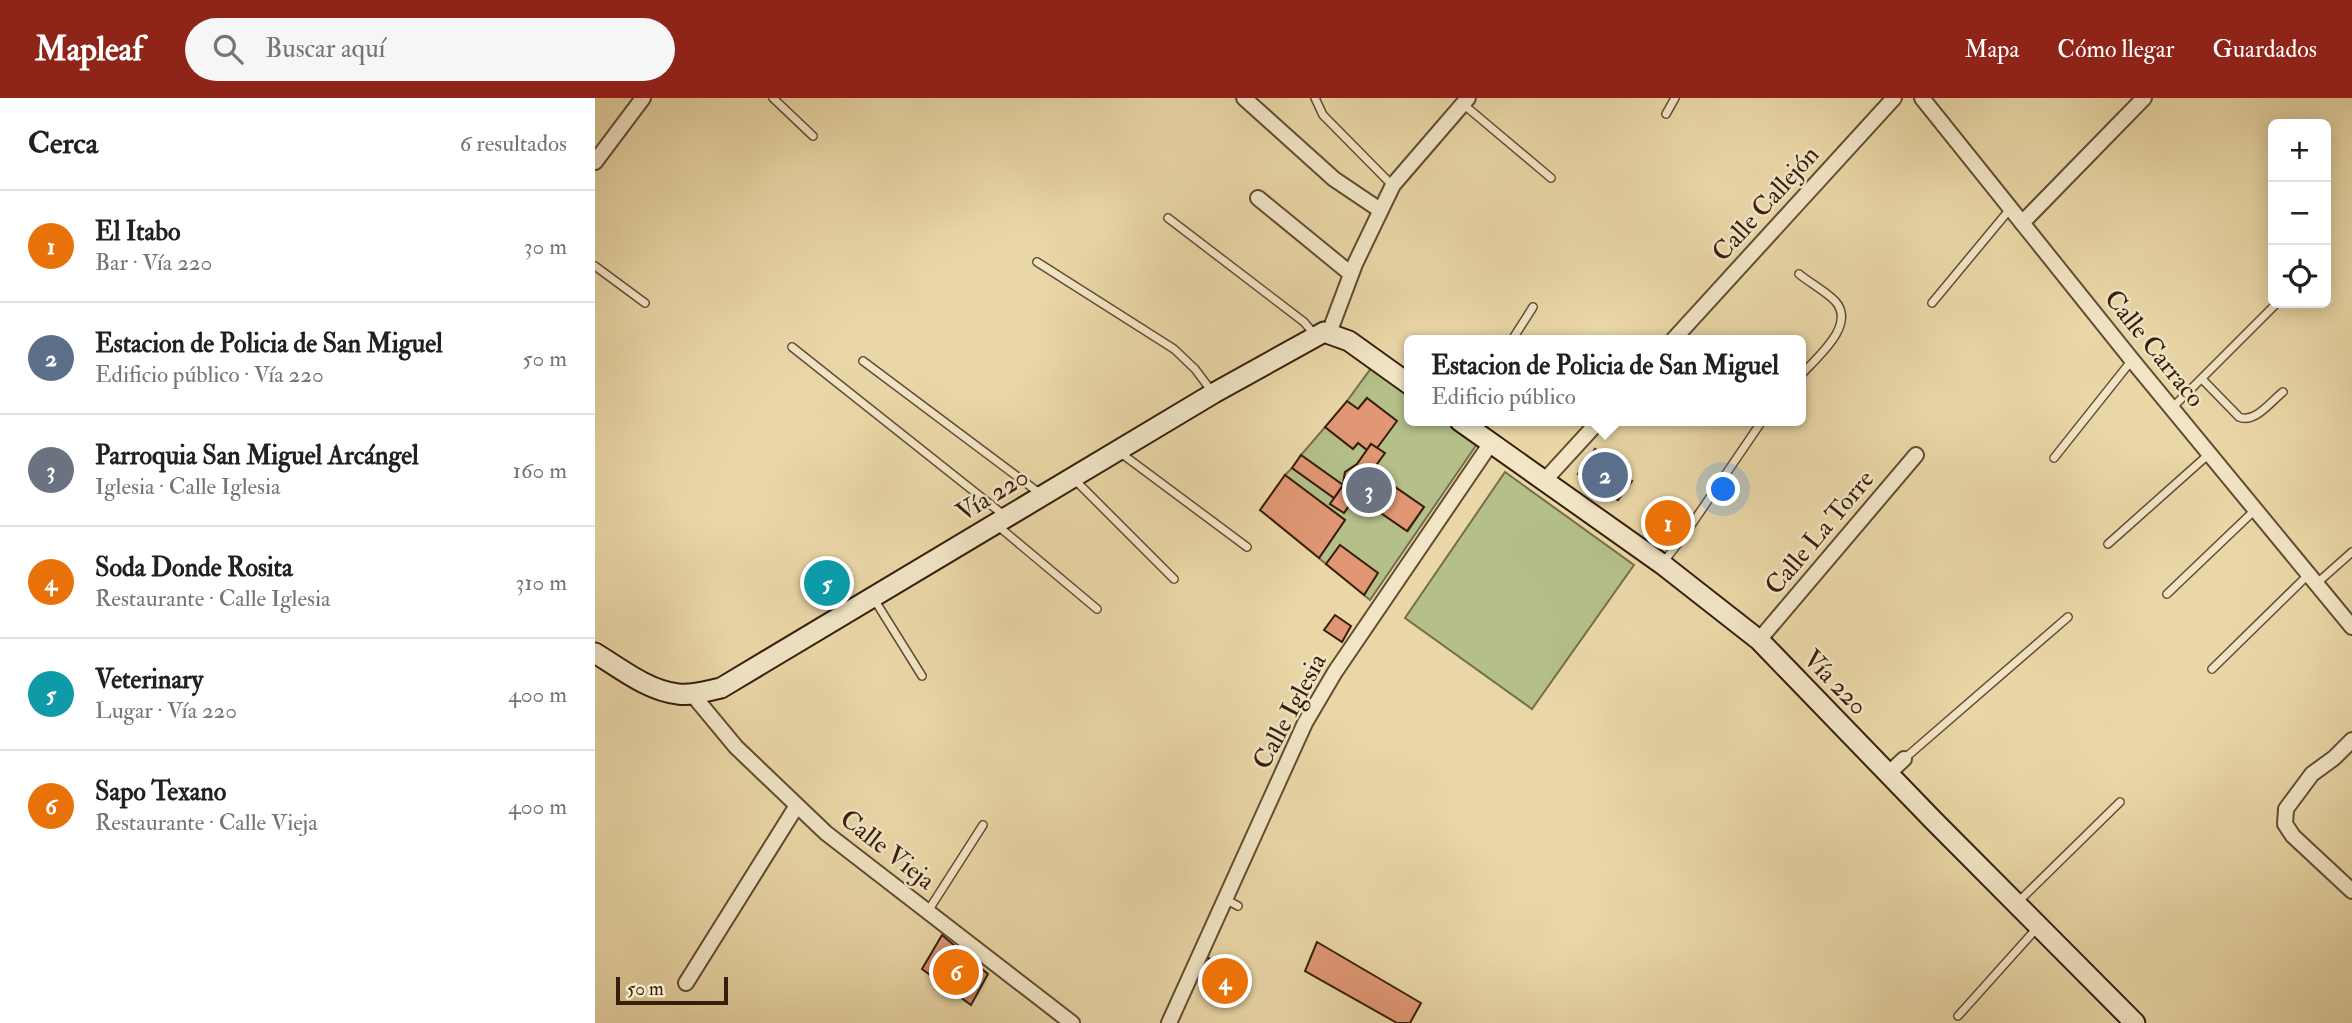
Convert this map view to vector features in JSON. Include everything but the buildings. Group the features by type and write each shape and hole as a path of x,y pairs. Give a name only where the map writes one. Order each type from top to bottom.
{"main road":[{"path":"1322,334 1349,341 1404,380"},
{"name":"Vía 220","path":"595,653 664,691 692,694 721,688 1117,450 1322,334"},
{"name":"Vía 220","path":"1468,426 1662,564 1759,640 2135,1023"}],"street":[{"path":"595,162 643,98"},
{"path":"1244,98 1334,179 1380,209"},
{"name":"Calle Callejón","path":"1678,335 1894,98"},
{"name":"Calle Carraco","path":"1922,98 2132,360 2352,627"},
{"path":"2022,223 2144,98"},
{"path":"1322,334 1393,185 1466,101"},
{"path":"1258,198 1351,274"},
{"path":"1544,481 1594,426"},
{"name":"Calle Iglesia","path":"1169,1023 1232,903 1305,723 1335,672 1491,443"},
{"name":"Calle La Torre","path":"1759,640 1916,455"},
{"name":"Calle Vieja","path":"692,694 736,747 826,833 1072,1023"},
{"path":"2352,740 2312,774 2286,808 2285,824 2293,836 2352,891"},
{"path":"1888,774 1904,759"},
{"path":"686,983 796,807"}],"lane":[{"path":"773,98 813,136"},
{"path":"1315,98 1323,115 1393,185"},
{"path":"1666,114 1675,98"},
{"path":"1466,101 1551,178"},
{"path":"1932,303 2010,208"},
{"path":"1168,218 1322,334"},
{"path":"1037,262 1174,349 1214,393"},
{"path":"595,266 645,303"},
{"path":"1799,274 1834,300 1842,313 1842,323 1806,369"},
{"path":"1515,335 1533,307"},
{"path":"2172,409 2272,308"},
{"path":"792,347 1000,520 1097,609"},
{"path":"2054,458 2132,360"},
{"path":"863,361 1042,495"},
{"path":"2202,379 2239,417 2246,420 2253,418 2283,392"},
{"path":"1662,564 1759,426"},
{"path":"1117,450 1247,547"},
{"path":"2108,544 2209,454"},
{"path":"1072,477 1174,579"},
{"path":"2167,594 2255,510"},
{"path":"2212,669 2312,580 2352,552"},
{"path":"872,596 922,676"},
{"path":"1904,759 2068,617"},
{"path":"2017,903 2120,802"},
{"path":"927,912 983,825"},
{"path":"1958,1016 2039,925"}],"green space":[{"path":"1372,367 1404,390 1404,426 1453,426 1477,444 1370,600 1364,595 1377,573 1341,546 1326,564 1319,558 1345,520 1285,475 1292,468 1334,498 1330,504 1344,513 1356,496 1408,531 1424,507 1372,471 1384,453 1377,448 1396,421 1367,398 1358,409 1347,401"},
{"path":"1325,427 1353,448 1358,443 1367,450 1357,464 1345,472 1343,485 1301,455"},
{"path":"1505,472 1634,565 1532,709 1405,618"}],"place":[{"name":"Estacion de Policia de San Miguel","path":"1605,475"},
{"name":"Parroquia San Miguel Arcángel","path":"1369,490"},
{"name":"El Itabo","path":"1668,523"},
{"name":"Veterinary","path":"827,583"},
{"name":"Sapo Texano","path":"956,972"},
{"name":"Soda Donde Rosita","path":"1225,981"}]}
